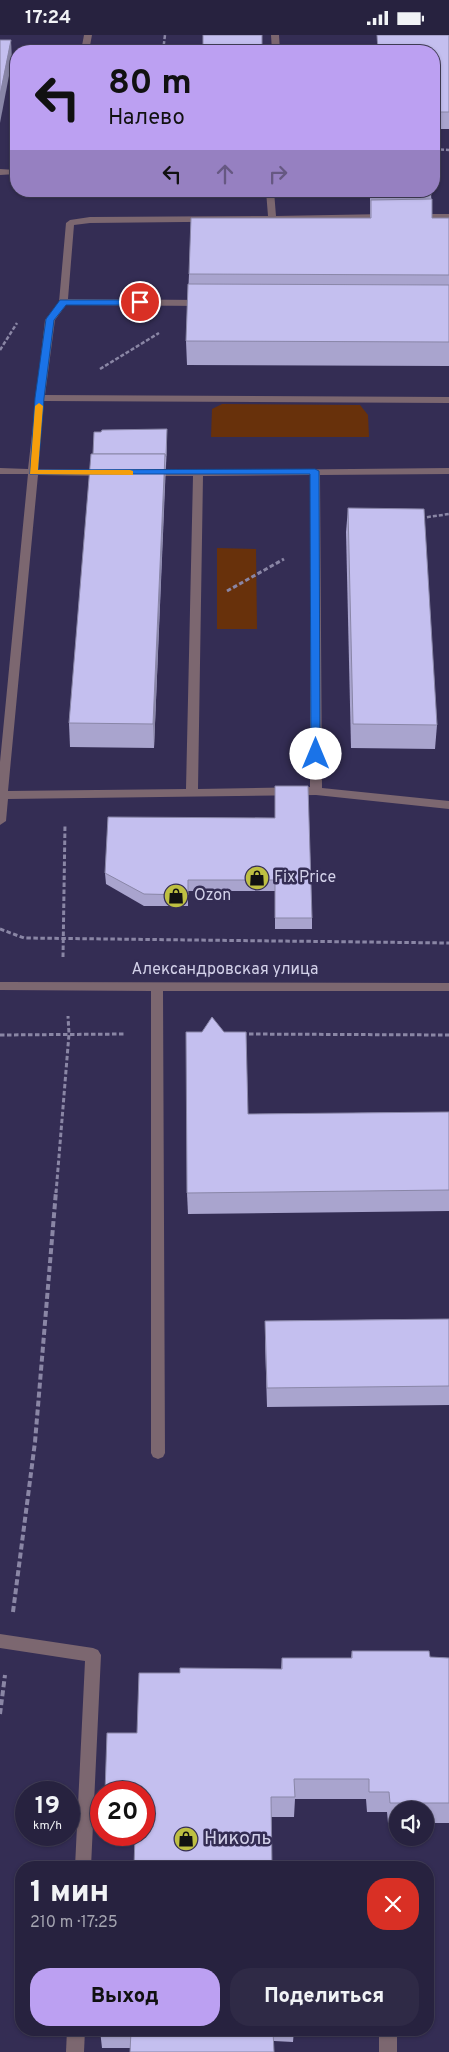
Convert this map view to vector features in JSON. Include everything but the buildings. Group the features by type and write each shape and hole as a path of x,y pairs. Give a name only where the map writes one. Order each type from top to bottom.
{"street":[{"path":"270,197 272,218"},
{"path":"0,821 40,398 50,319 63,302 70,223 90,220 449,217"},
{"path":"63,302 212,303"},
{"path":"40,398 449,400"},
{"path":"0,471 113,473"},
{"path":"315,471 316,791"},
{"path":"142,473 449,471"},
{"path":"192,793 198,472"},
{"path":"2,795 316,791 449,805"},
{"name":"Александровская улица","path":"0,986 449,987"},
{"path":"157,986 158,1453"},
{"path":"4,1641 93,1655 83,1861"},
{"path":"75,2052 76,2036"},
{"path":"388,2036 388,2052"}],"path":[{"path":"440,149 449,149"},
{"path":"80,399 100,369 164,330"},
{"path":"412,519 449,514"},
{"path":"196,613 237,584 316,542"},
{"path":"0,1714 4,1641 35,1442 69,1034 62,939 66,795"},
{"path":"0,929 24,938 449,943"},
{"path":"0,1035 156,1034"},
{"path":"234,1034 449,1035"}],"shaded area":[{"path":"222,404 360,405 368,415 369,437 211,437 212,409"},
{"path":"217,548 256,549 257,629 217,629"}],"slow traffic":[{"path":"39,406 34,472 66,474 130,473"}],"place":[{"name":"Fix Price","path":"257,878"},
{"name":"Ozon","path":"176,896"},
{"name":"Николь","path":"186,1839"}],"route":[{"path":"140,302 63,302 50,319 40,398 34,472 66,474 315,471 316,754"}]}
